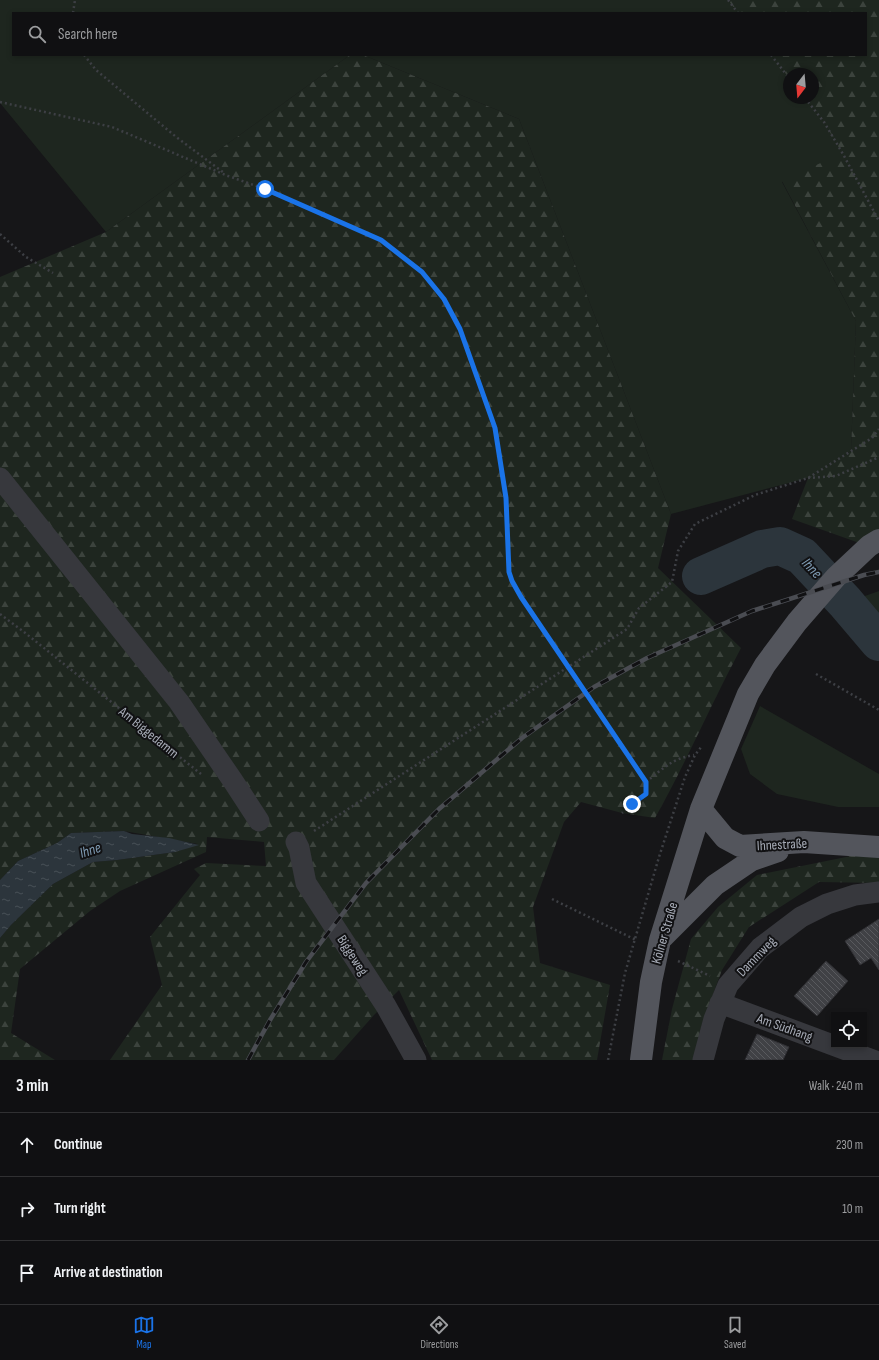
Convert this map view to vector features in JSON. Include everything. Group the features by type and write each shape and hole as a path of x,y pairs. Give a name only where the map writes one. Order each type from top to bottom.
{"main road":[{"name":"Kölner Straße","path":"641,1060 651,982 660,940 701,809 748,694 764,665 797,622 836,577 869,546 879,540"},
{"name":"Ihnestraße","path":"701,809 724,838 740,846 804,842 879,846"},
{"path":"660,940 715,885 752,860 804,842"}],"street":[{"path":"0,478 179,702 259,821"},
{"name":"Biggeweg","path":"298,845 306,883 386,1006 416,1060"},
{"name":"Dammweg","path":"703,1060 720,1003 728,985 760,948 801,917 827,904 855,895 879,892"},
{"name":"Am Südhang","path":"720,1003 872,1060"}],"path":[{"path":"73,12 75,0"},
{"path":"728,0 737,12"},
{"path":"85,56 96,70 175,136 228,176"},
{"path":"772,56 783,70"},
{"path":"0,102 112,127 228,176 265,189 381,240 422,272 444,299 460,329 495,428 506,498 509,572 512,581 521,597 646,782 646,794 622,813"},
{"path":"810,104 828,128 879,221"},
{"path":"0,234 26,257 53,274"},
{"path":"298,845 627,629 639,608 672,582 678,552 695,524 756,495 808,478 872,438 879,429"},
{"path":"808,478 836,476 879,457"},
{"name":"Am Biggedamm","path":"0,614 203,776"},
{"path":"816,674 879,710"},
{"path":"646,782 672,761 695,755"},
{"path":"608,1060 625,973 659,857 677,802"}],"green space":[{"path":"0,0 728,0 737,12 12,12 12,56 349,56 106,232 0,103"},
{"path":"728,0 879,0 879,550 792,519 808,478 851,451 856,321 782,181 842,153 824,122 810,104 819,104 819,68 783,68 783,70 772,56 867,56 867,12 737,12"},
{"path":"349,56 365,56 519,119 671,514 658,568 741,648 655,818 622,813 581,802 564,822 533,907 540,963 610,985 597,1060 432,1060 399,990 374,1015 334,1060 110,1060 162,985 150,937 200,875 194,869 206,863 266,866 264,842 207,837 206,852 120,891 90,911 20,969 11,1033 55,1060 0,1060 0,938 11,925 53,884 93,862 175,852 198,844 124,831 71,833 57,843 18,861 0,880 0,277 106,232"},
{"path":"365,56 772,56 783,70 783,104 810,104 824,122 843,154 782,182 856,321 851,451 808,478 671,514 519,119"},
{"path":"879,591 879,623 862,597"},
{"path":"760,706 879,774 879,807 838,807 777,794 750,774 741,749"},
{"path":"856,855 879,856 879,883 819,882 749,927 722,970 702,1024 693,1060 662,1060 672,1009 691,939 718,907 757,875"}],"water":[{"path":"124,831 132,834 169,838 199,845 175,852 93,862 53,884 11,925 0,938 0,880 18,861 57,843 71,833"}],"building":[{"path":"879,919 879,970 871,958 860,965 845,941"},
{"path":"826,961 848,981 817,1016 794,996"},
{"path":"757,1034 789,1047 783,1060 745,1060"}],"waterway":[{"name":"Ihne","path":"701,576 762,549 780,546 802,556 845,602 879,642"}],"railway":[{"path":"248,1060 270,1020 306,962 366,883 439,809 522,738 594,687 647,658 752,611 864,575 879,572"}],"route":[{"path":"265,189 381,240 422,272 444,299 460,329 495,428 506,498 509,572 512,581 521,597 646,782 646,794 632,804"}]}
